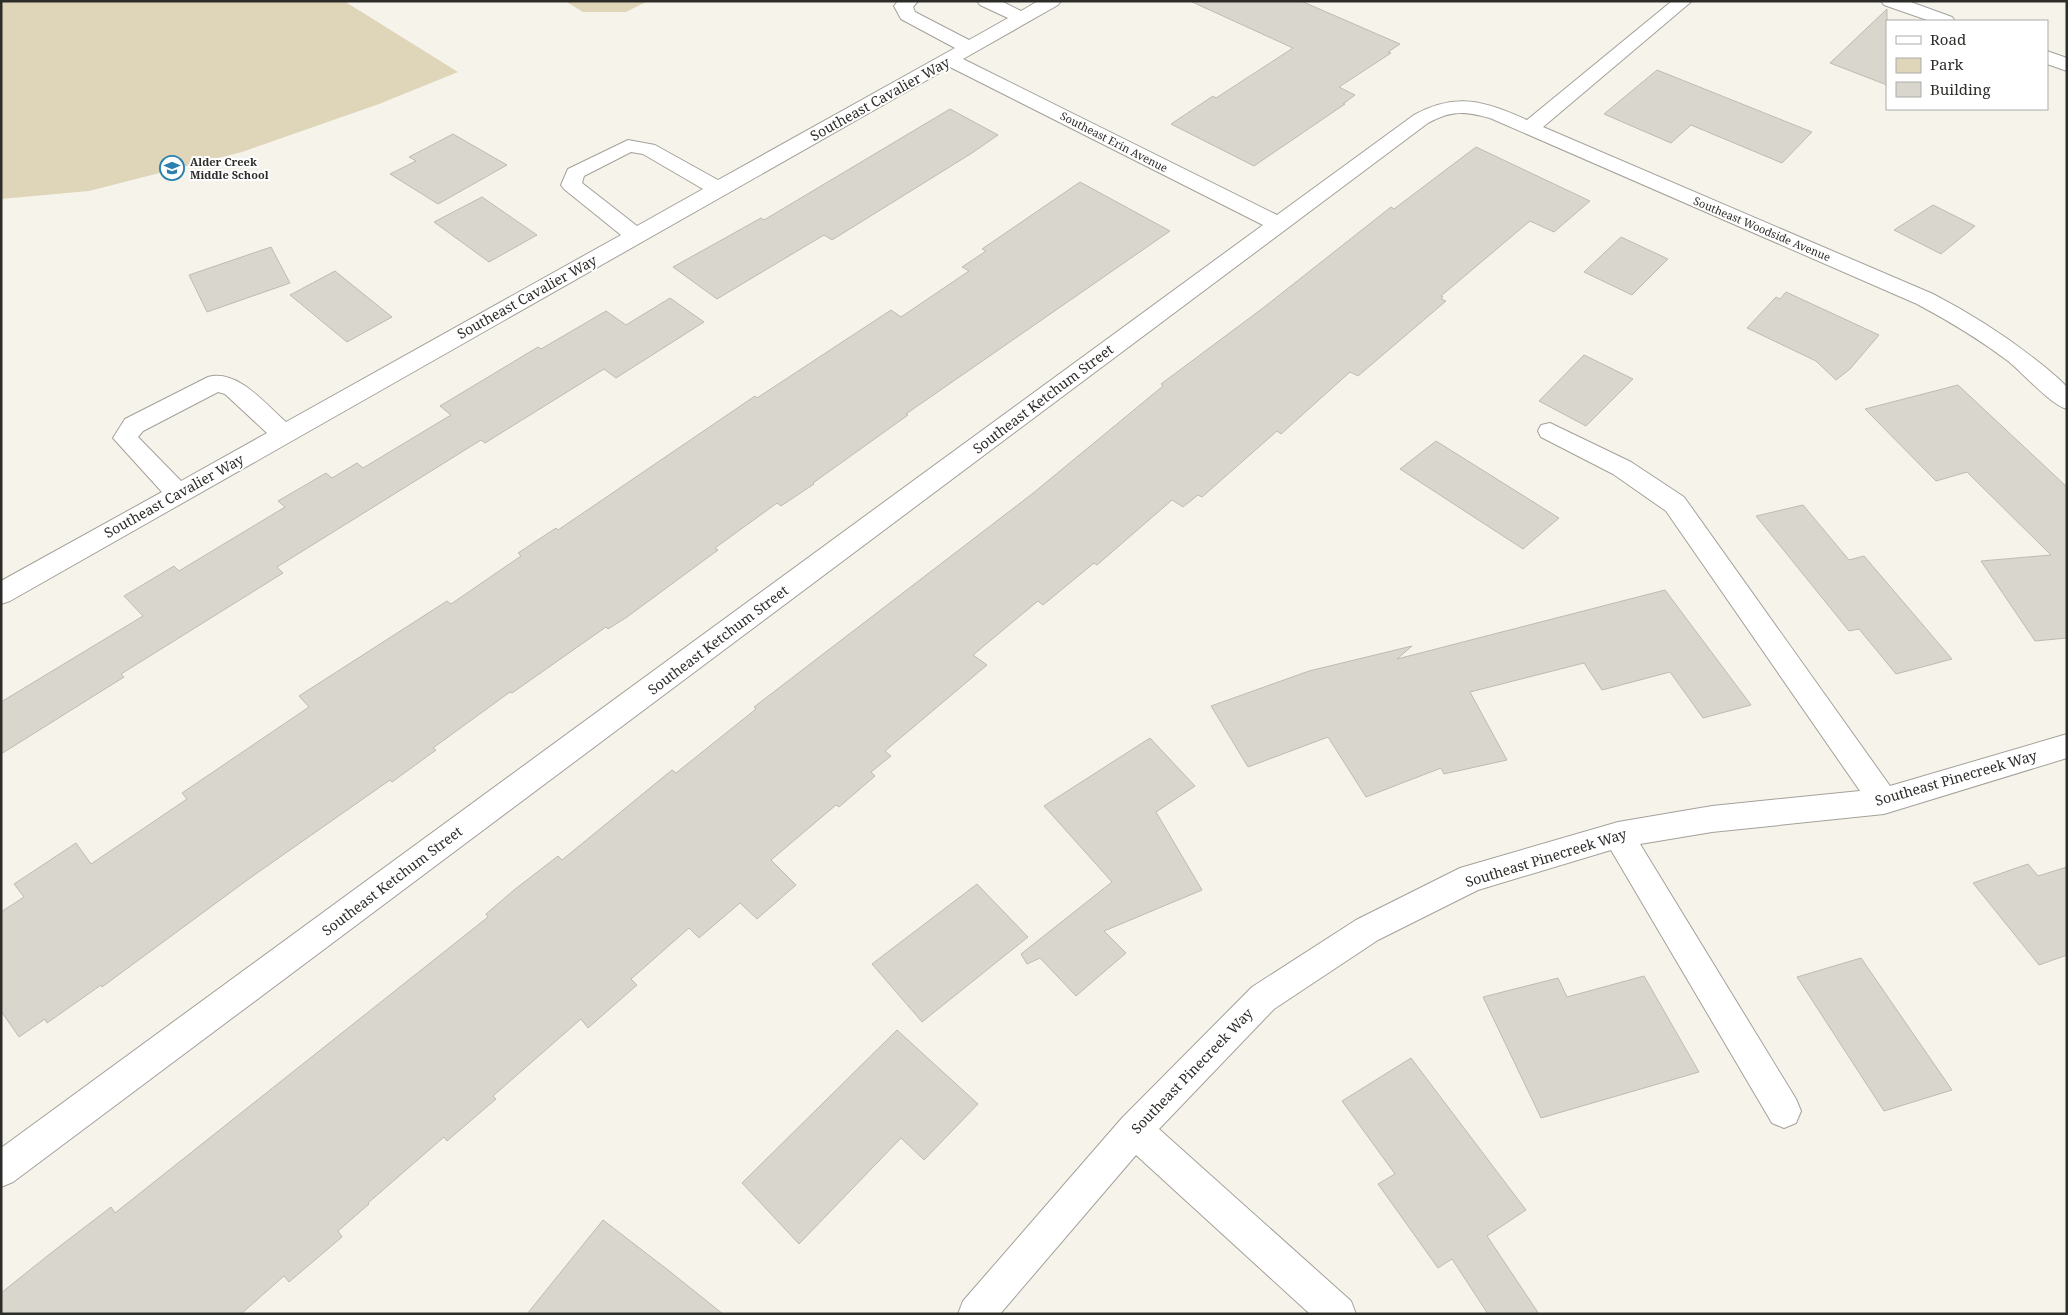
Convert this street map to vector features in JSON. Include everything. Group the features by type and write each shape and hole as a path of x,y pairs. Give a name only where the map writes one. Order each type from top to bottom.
{"street":[{"path":"908,1 903,6 907,15 970,48"},
{"path":"986,1 1022,18"},
{"name":"Southeast Cavalier Way","path":"1,594 1052,1"},
{"path":"1529,128 1683,1"},
{"path":"1890,1 1943,20"},
{"path":"2048,57 2067,64"},
{"name":"Southeast Erin Avenue","path":"949,59 1278,224"},
{"name":"Southeast Woodside Avenue","path":"1435,111 1453,105 1472,107 1497,114 1925,299 1960,316 1992,336 2033,368 2067,401"},
{"name":"Southeast Ketchum Street","path":"1,1170 1421,118 1435,111"},
{"path":"636,236 571,185 575,173 628,146 648,149 719,189"},
{"path":"179,494 125,438 134,425 216,383 232,388 284,434"},
{"path":"1550,431 1622,468 1675,504 1884,801"},
{"name":"Southeast Pinecreek Way","path":"976,1314 1134,1130 1263,998 1366,930 1471,878 1618,835 1712,819 1884,801 2067,746"},
{"path":"1618,835 1784,1111"},
{"path":"1134,1130 1338,1314"}],"green space":[{"path":"1,1 344,1 458,72 379,104 242,152 89,191 1,199"},
{"path":"565,1 648,1 626,12 583,12"}],"building":[{"path":"1190,1 1301,1 1400,44 1388,52 1391,53 1339,87 1355,95 1343,104 1345,104 1254,166 1171,124 1213,96 1216,98 1293,48"},
{"path":"1887,9 1886,85 1830,63"},
{"path":"1657,70 1812,132 1782,163 1691,125 1671,143 1604,114"},
{"path":"950,109 998,135 832,240 824,235 717,299 673,267 761,218 764,220"},
{"path":"453,134 507,165 438,204 390,174 416,161 409,157"},
{"path":"1476,147 1590,201 1554,232 1530,221 1441,296 1443,297 1441,299 1446,301 1358,376 1350,372 1281,434 1277,431 1202,497 1198,495 1183,507 1172,500 1097,565 1094,563 1043,605 1038,601 973,655 987,665 885,751 891,756 871,772 875,776 839,807 836,805 771,860 796,885 757,919 740,903 699,938 689,928 631,979 637,985 588,1028 581,1019 493,1096 496,1099 447,1141 444,1137 368,1203 338,1231 342,1237 289,1282 284,1276 241,1314 1,1314 1,1293 51,1253 111,1207 115,1213 488,917 486,914 514,890 558,856 562,860 672,770 676,773 756,709 754,707 1032,494 1163,386 1161,384 1263,308 1391,207 1394,209"},
{"path":"1080,182 1170,231 906,414 908,415 814,484 781,506 777,503 715,548 718,550 627,617 608,629 606,627 512,693 510,692 433,748 436,750 392,782 390,780 250,878 102,987 101,985 47,1023 45,1019 19,1037 1,1011 1,912 24,897 14,884 76,843 91,864 187,799 182,793 309,707 299,696 447,601 451,604 521,556 518,553 556,528 558,530 755,396 757,398 891,310 901,317 969,271 962,267 986,251 982,249"},
{"path":"482,197 537,235 489,262 434,222"},
{"path":"1933,205 1975,226 1941,254 1894,230"},
{"path":"1621,237 1668,259 1632,295 1584,272"},
{"path":"271,247 290,283 207,312 189,275"},
{"path":"335,271 392,317 347,342 290,295"},
{"path":"1786,292 1879,335 1850,369 1836,380 1816,361 1747,328 1776,297 1780,299"},
{"path":"670,298 704,322 616,378 604,369 485,443 481,440 277,567 283,573 121,674 124,677 1,754 1,702 143,616 124,596 174,566 179,571 285,507 278,501 326,473 332,478 357,463 363,468 451,415 440,406 538,347 541,349 606,311 626,325"},
{"path":"1584,355 1633,379 1586,426 1539,401"},
{"path":"1958,385 2067,487 2067,638 2035,641 1981,561 2051,555 1967,472 1936,481 1865,409"},
{"path":"1436,441 1559,518 1523,549 1400,469"},
{"path":"1803,505 1849,560 1864,556 1952,659 1896,674 1859,629 1849,631 1756,516"},
{"path":"1665,590 1751,705 1703,718 1670,672 1602,690 1584,663 1470,692 1507,760 1444,774 1441,768 1366,797 1328,737 1248,767 1211,706 1309,671 1412,646 1397,659"},
{"path":"1150,738 1195,786 1156,812 1202,890 1104,931 1126,953 1076,996 1040,958 1027,964 1021,954 1112,882 1044,806"},
{"path":"2028,864 2038,876 2067,867 2067,955 2039,965 1973,883"},
{"path":"977,884 1028,937 922,1022 872,964"},
{"path":"1861,958 1952,1090 1884,1111 1797,977"},
{"path":"1644,976 1699,1072 1541,1118 1483,997 1558,978 1567,997"},
{"path":"897,1030 978,1104 924,1160 901,1138 799,1244 742,1183"},
{"path":"1411,1058 1526,1210 1487,1236 1539,1314 1488,1314 1452,1259 1438,1268 1378,1184 1395,1174 1342,1101"},
{"path":"603,1220 668,1270 723,1314 527,1314"}],"place":[{"name":"Alder Creek Middle School","path":"172,168"}]}
